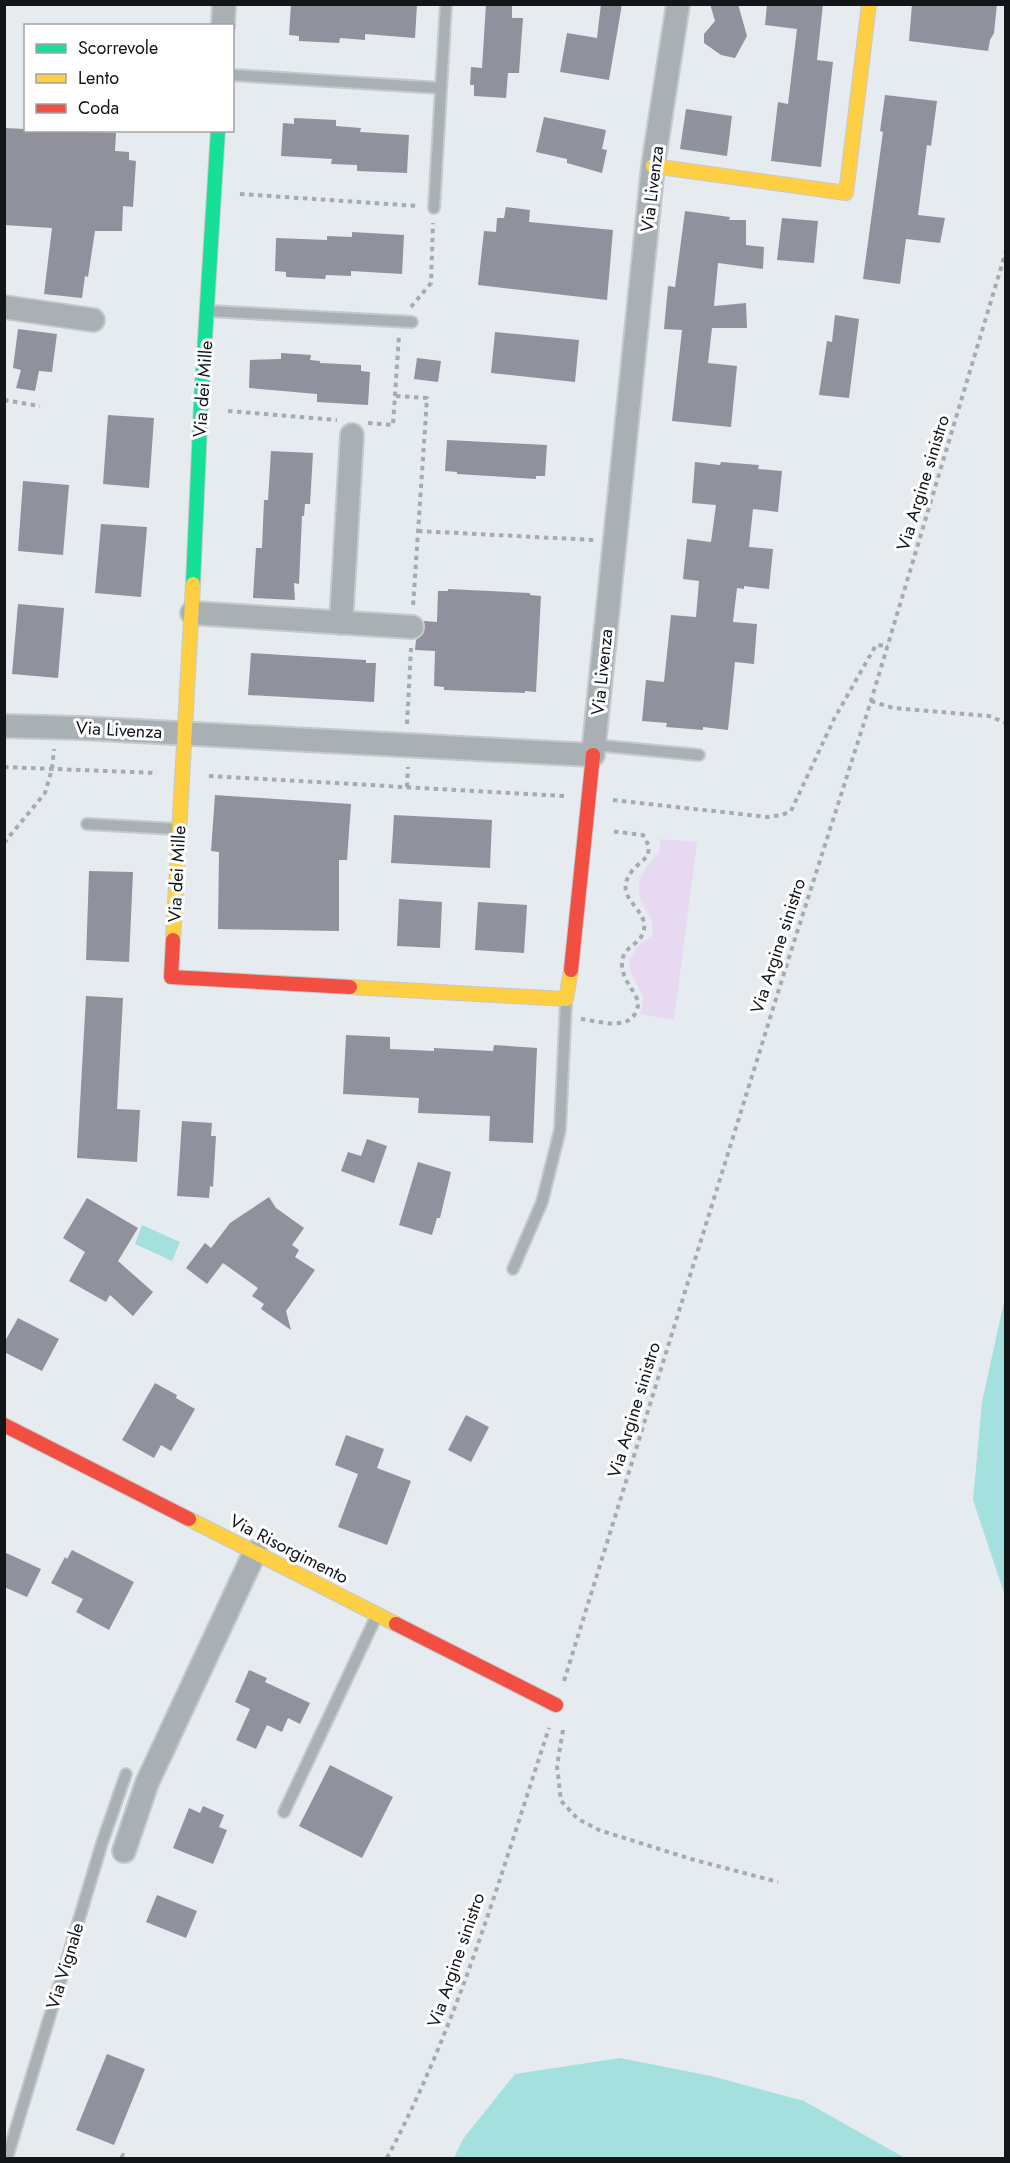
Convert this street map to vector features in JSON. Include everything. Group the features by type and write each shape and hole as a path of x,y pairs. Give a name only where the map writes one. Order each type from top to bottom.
{"street":[{"path":"223,24 224,4"},
{"name":"Via Livenza","path":"4,726 410,745 594,750 654,166 678,4"},
{"path":"654,166 846,193 869,4"},
{"name":"Via dei Mille","path":"218,132 201,403 186,733 171,977 566,999"},
{"path":"4,307 93,320"},
{"path":"341,623 352,426"},
{"path":"192,613 412,627"},
{"path":"566,999 573,958 594,750"},
{"name":"Via Risorgimento","path":"4,1425 556,1705"},
{"path":"124,1851 147,1783 255,1552"}],"lane":[{"path":"434,207 446,4"},
{"path":"234,75 441,88"},
{"path":"208,311 412,322"},
{"path":"594,750 699,755"},
{"path":"87,824 179,830"},
{"path":"513,1269 542,1202 560,1130 566,999"},
{"path":"284,1812 377,1614"},
{"name":"Via Vignale","path":"7,2158 102,1843 126,1774"}],"path":[{"path":"201,403 222,403 222,411 352,426 393,425 400,322 431,283 434,207 215,192"},
{"name":"Via Argine sinistro","path":"574,1648 781,981 888,646 1005,251"},
{"path":"396,396 427,398 412,627 407,787"},
{"path":"4,400 40,406"},
{"path":"418,531 616,542"},
{"path":"4,767 183,774 588,798 767,817 782,815 791,811 855,679 876,645 888,646"},
{"path":"871,701 894,708 989,716 1005,723"},
{"path":"4,843 45,793 52,769 54,743"},
{"path":"565,1017 627,1022 635,1014 639,1003 626,982 622,966 626,950 641,937 644,925 642,915 627,898 625,888 632,872 648,855 649,846 644,835 585,829"},
{"path":"556,1705 565,1718 557,1766 561,1801 578,1819 599,1830 691,1859 778,1882"},
{"name":"Via Argine sinistro","path":"387,2158 412,2112 455,2009 537,1765"}],"shaded area":[{"path":"660,839 697,842 674,1020 640,1014 643,997 634,980 629,960 639,945 652,936 651,919 642,903 639,884 651,861 660,851"}],"water":[{"path":"142,1225 180,1242 172,1261 135,1244"},
{"path":"1005,1297 1005,1596 973,1500 982,1402"},
{"path":"620,2058 711,2076 804,2101 905,2158 454,2158 463,2139 515,2074"}],"building":[{"path":"291,4 417,4 415,38 365,34 365,40 340,38 339,43 299,41 299,36 289,35"},
{"path":"486,4 512,4 512,18 523,18 519,73 508,73 506,98 474,96 474,85 470,85 471,67 482,68"},
{"path":"601,4 622,4 609,80 560,72 567,33 597,38"},
{"path":"710,4 738,4 747,36 735,58 721,55 704,43 704,34 715,21"},
{"path":"767,4 823,4 817,60 833,62 821,167 771,161 778,102 788,104 797,29 765,25"},
{"path":"912,4 997,4 994,33 988,51 909,41"},
{"path":"885,95 937,101 931,146 927,145 918,215 945,218 940,243 906,239 900,284 863,279 883,132 880,131"},
{"path":"686,109 732,116 727,156 680,149"},
{"path":"544,117 606,130 602,149 607,150 602,173 567,163 567,159 536,152"},
{"path":"294,118 336,120 336,126 361,128 360,132 409,135 407,173 357,171 357,165 331,164 332,159 281,156 283,123 294,124"},
{"path":"4,128 24,129 24,132 116,133 115,151 129,152 129,160 136,161 133,207 123,206 122,231 95,231 88,277 85,276 82,298 44,294 52,228 4,225"},
{"path":"506,207 530,210 529,222 613,230 607,300 478,285 484,231 496,232 497,218 504,218"},
{"path":"685,211 730,217 729,220 746,220 746,245 764,247 763,269 718,263 714,306 746,303 747,328 712,328 708,363 737,366 731,427 672,421 682,330 664,329 668,286 675,287"},
{"path":"782,218 818,221 814,263 777,260"},
{"path":"352,232 404,235 402,274 351,271 351,276 326,275 325,279 286,277 286,272 275,271 276,238 327,240 327,236 352,237"},
{"path":"835,315 859,319 849,398 819,395 827,341 832,342"},
{"path":"18,329 57,334 52,372 39,371 35,391 16,388 21,370 13,368"},
{"path":"495,332 579,340 575,382 491,373"},
{"path":"281,353 311,355 310,360 320,361 320,363 361,365 361,371 370,372 368,405 317,402 317,394 249,388 250,360 281,359"},
{"path":"417,358 441,361 438,382 414,379"},
{"path":"108,415 154,418 149,488 103,484"},
{"path":"447,440 547,445 545,476 536,476 536,479 457,474 457,472 445,471"},
{"path":"271,451 313,453 310,504 305,504 304,516 302,516 299,584 294,583 295,600 253,598 256,548 262,548 264,500 268,500"},
{"path":"695,462 720,465 721,462 759,465 758,469 782,471 778,512 753,509 749,547 773,549 769,589 744,586 744,589 737,588 733,622 757,624 754,664 735,662 728,730 666,727 667,723 642,721 646,680 664,682 671,615 696,617 699,581 683,579 687,539 711,542 716,505 692,503"},
{"path":"23,481 69,485 63,555 18,551"},
{"path":"101,524 147,527 141,597 95,593"},
{"path":"448,589 530,593 530,595 541,596 536,692 444,690 444,687 434,686 435,651 415,650 416,640 423,634 424,621 437,622 438,591 448,591"},
{"path":"18,604 64,608 58,678 12,674"},
{"path":"251,653 366,660 366,663 376,663 374,702 248,695"},
{"path":"215,795 351,804 347,860 339,860 339,931 218,929 219,852 211,851"},
{"path":"394,815 492,820 490,868 391,863"},
{"path":"89,871 133,872 129,962 86,960"},
{"path":"399,899 442,902 440,948 397,946"},
{"path":"478,902 527,905 524,953 475,950"},
{"path":"86,996 123,998 117,1109 140,1110 137,1162 77,1158"},
{"path":"346,1035 390,1037 390,1049 434,1051 434,1048 493,1051 494,1045 537,1048 533,1143 489,1141 490,1116 418,1113 419,1098 343,1094"},
{"path":"182,1121 212,1123 211,1136 216,1136 213,1187 210,1186 209,1198 177,1196"},
{"path":"367,1139 387,1146 374,1183 341,1171 348,1152 361,1156"},
{"path":"418,1162 451,1172 440,1218 437,1218 432,1235 399,1225"},
{"path":"269,1197 276,1208 304,1228 292,1245 299,1250 295,1257 315,1270 286,1311 291,1330 261,1309 264,1304 252,1296 258,1288 223,1263 207,1284 186,1268 205,1243 211,1248 230,1223"},
{"path":"87,1198 138,1228 118,1261 153,1292 133,1316 110,1295 106,1302 69,1281 85,1252 63,1238"},
{"path":"18,1318 59,1339 42,1371 4,1352 4,1343"},
{"path":"155,1383 177,1395 176,1398 195,1409 171,1451 161,1445 154,1458 122,1440"},
{"path":"466,1415 489,1427 471,1462 448,1450"},
{"path":"346,1435 384,1449 377,1468 411,1481 387,1545 338,1527 358,1474 335,1465"},
{"path":"72,1550 134,1582 109,1630 76,1612 83,1599 51,1583 65,1557 67,1559"},
{"path":"4,1552 41,1569 27,1597 4,1587"},
{"path":"249,1670 267,1678 265,1682 310,1703 300,1724 288,1718 282,1732 267,1725 256,1749 236,1740 250,1709 235,1702"},
{"path":"330,1765 393,1797 362,1858 299,1826"},
{"path":"203,1806 224,1815 219,1827 227,1830 213,1864 173,1848 189,1808 200,1813"},
{"path":"157,1895 197,1911 186,1938 146,1922"},
{"path":"107,2054 145,2069 114,2145 76,2130"}],"traffic: fast":[{"path":"193,584 201,403 218,132"}],"traffic: slow":[{"path":"653,166 846,193 869,4"},
{"path":"173,940 193,584"},
{"path":"350,987 566,999 571,970"},
{"path":"189,1519 396,1624"}],"traffic: jam":[{"path":"571,970 593,755"},
{"path":"173,940 171,977 350,987"},
{"path":"4,1425 189,1519"},
{"path":"396,1624 556,1705"}]}
